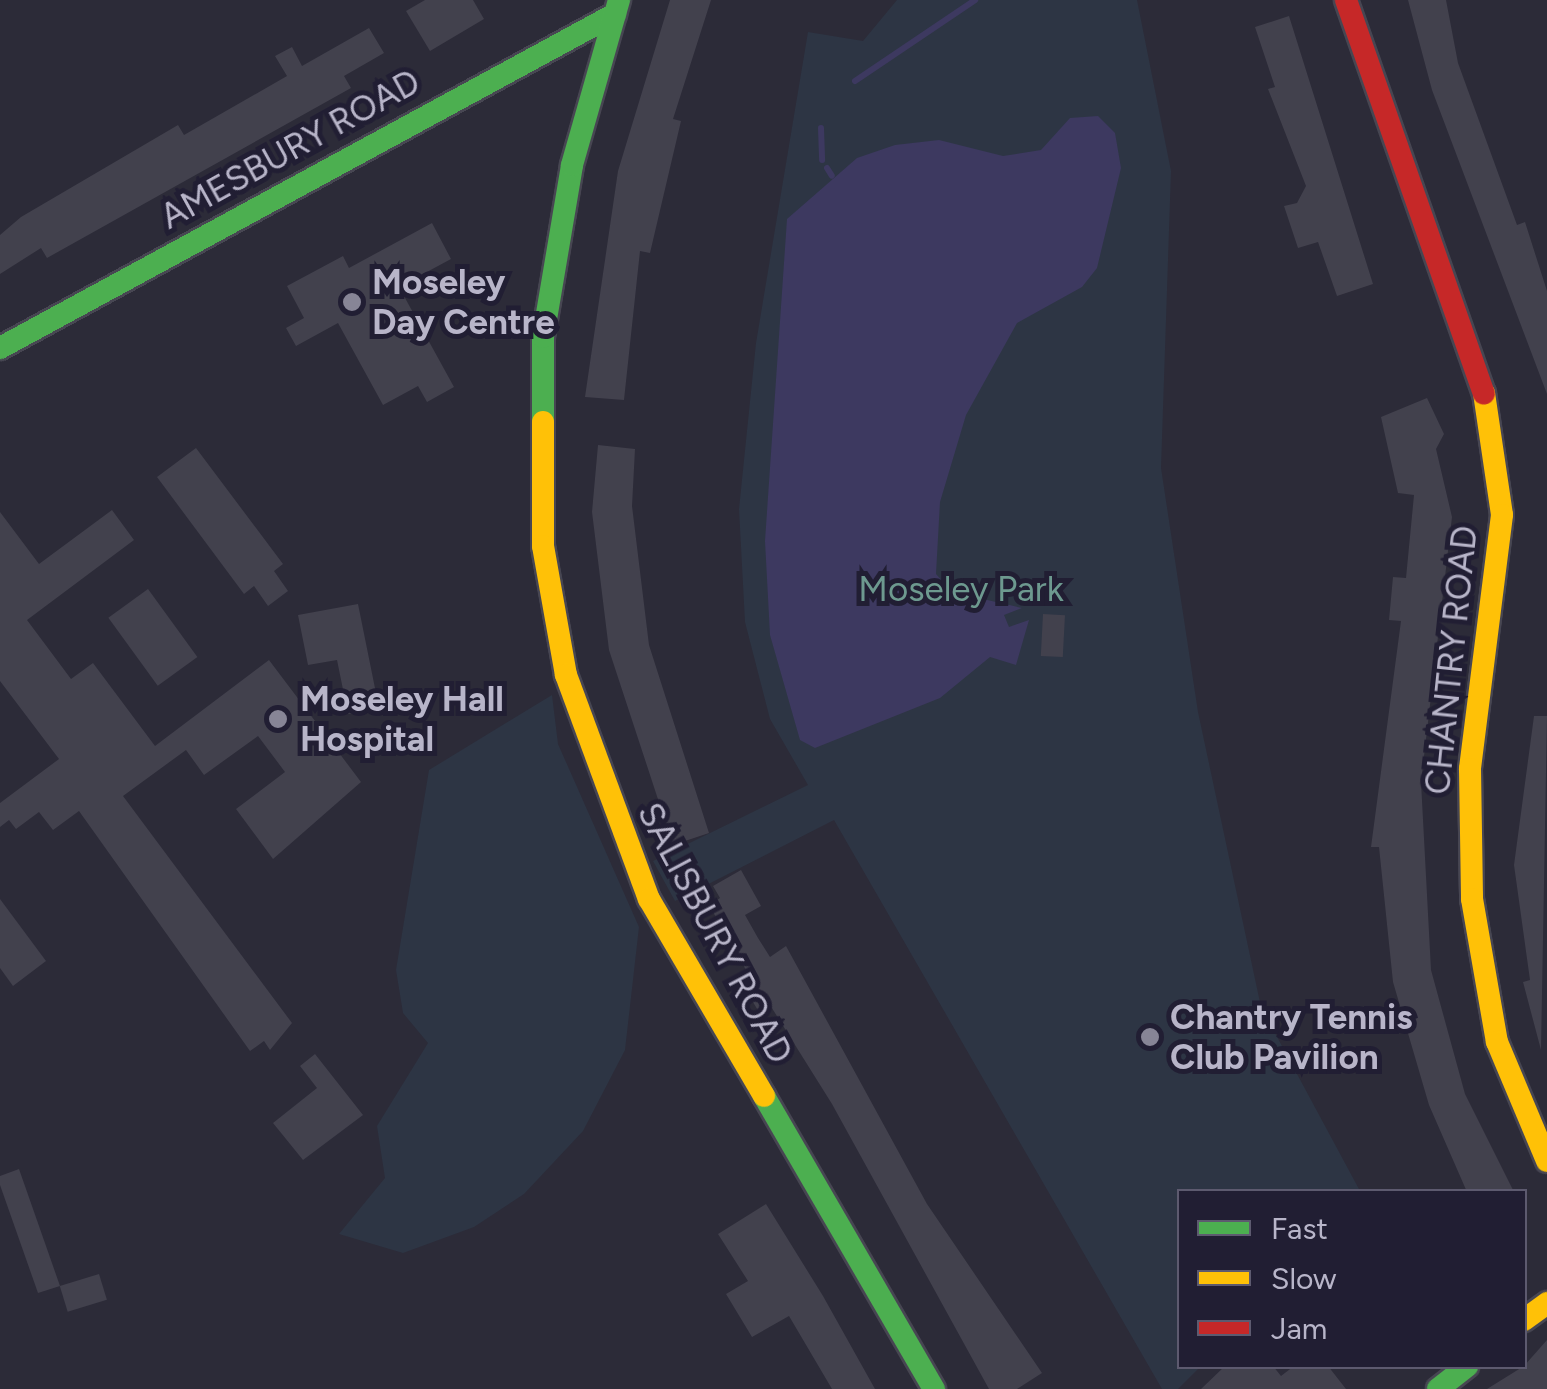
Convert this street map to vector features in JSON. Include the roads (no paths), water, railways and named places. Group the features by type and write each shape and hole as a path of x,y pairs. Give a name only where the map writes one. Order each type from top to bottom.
{"main road":[{"name":"CHANTRY ROAD","path":"1346,0 1490,410 1502,515 1470,769 1472,899 1496,1042 1547,1161"},
{"name":"AMESBURY ROAD","path":"0,348 617,7"},
{"name":"SALISBURY ROAD","path":"617,7 572,165 543,336 543,546 566,675 649,900 934,1389"},
{"path":"1527,1318 1547,1302"},
{"path":"1438,1389 1462,1369"}],"waterway":[{"path":"855,81 975,0"},
{"path":"821,128 822,160"},
{"path":"827,168 832,176"}],"place":[{"name":"Moseley Day Centre","path":"352,302"},
{"name":"Moseley Hall Hospital","path":"278,719"},
{"name":"Chantry Tennis Club Pavilion","path":"1150,1037"}],"park label":[{"name":"Moseley Park","path":"961,589"}]}
